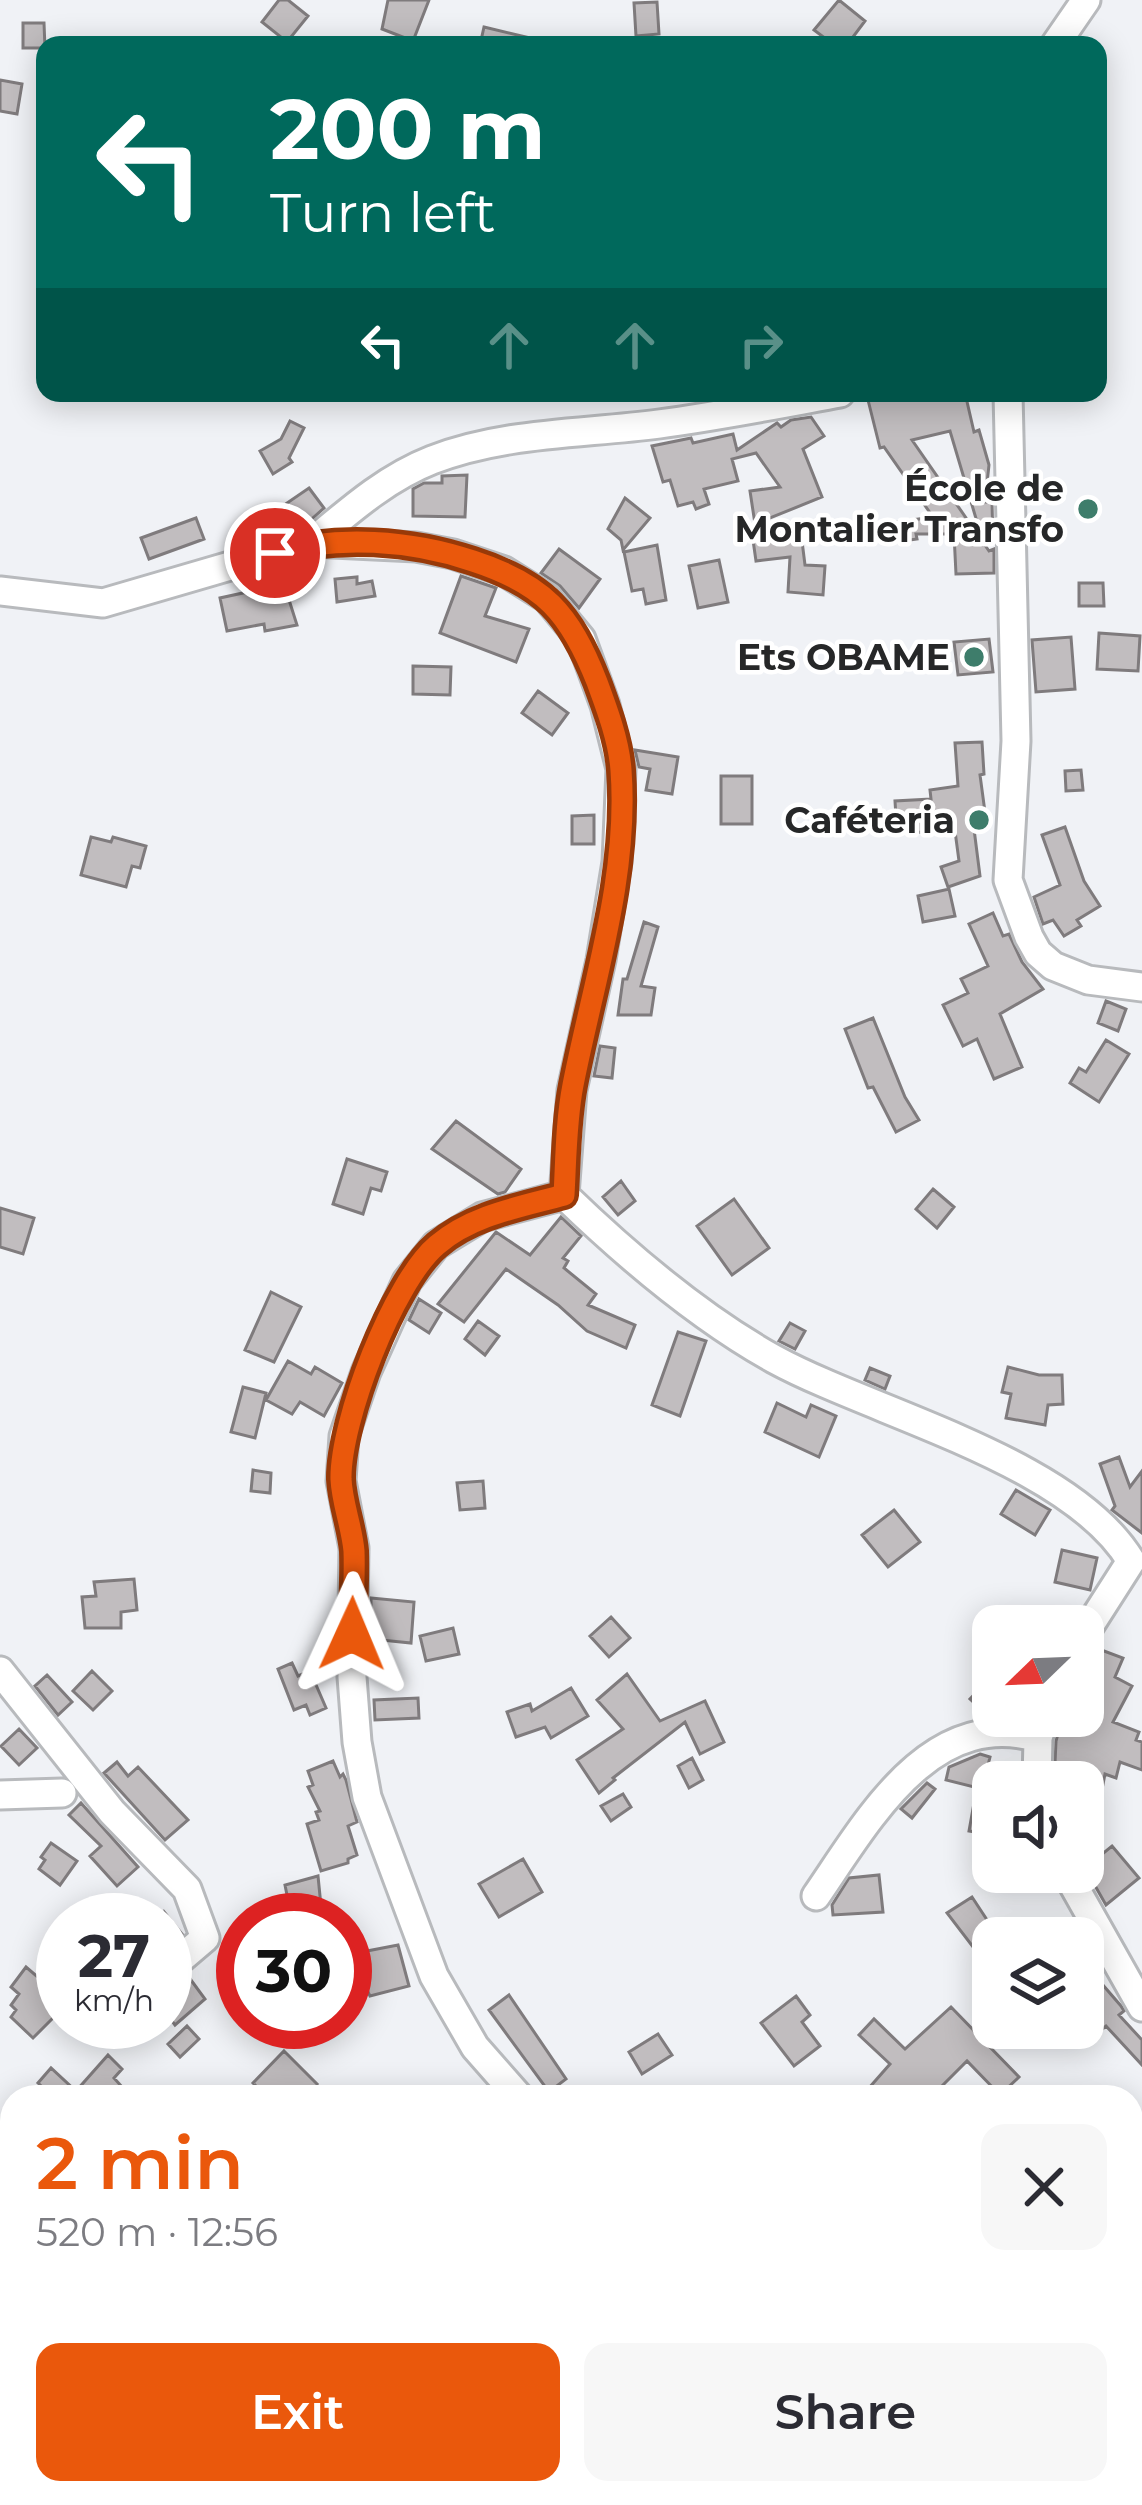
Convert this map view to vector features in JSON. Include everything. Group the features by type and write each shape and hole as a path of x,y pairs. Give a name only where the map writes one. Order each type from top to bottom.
{"street":[{"path":"1061,36 1086,1"},
{"path":"312,542 386,484 467,448 662,424 788,402"},
{"path":"1009,402 1016,740 1008,880 1029,938 1053,965 1088,980 1142,987"},
{"path":"0,591 103,603 312,542 416,547 453,554 504,571 547,598 580,639 605,705 621,769 617,862 572,1090 564,1195"},
{"path":"564,1195 639,1263 733,1335 797,1370 989,1454 1093,1517 1136,1554 1103,1605"},
{"path":"509,2085 476,2047 434,1976 367,1797 352,1677 354,1548 341,1481 344,1436 366,1372 407,1281 436,1245 482,1217 564,1195"},
{"path":"0,1671 112,1812 189,1893"},
{"path":"815,1896 875,1810 914,1768 954,1739 972,1735"},
{"path":"0,1795 62,1793"},
{"path":"1078,1893 1142,2007"},
{"path":"192,1902 205,1938 192,1949"}],"building":[{"path":"279,0 288,0 308,16 292,36 280,36 262,22"},
{"path":"388,0 429,0 415,36 382,29"},
{"path":"839,0 865,21 854,36 822,36 814,30"},
{"path":"657,2 659,34 636,36 634,3"},
{"path":"23,23 44,23 45,36 36,36 36,48 23,48"},
{"path":"484,27 522,36 482,36"},
{"path":"0,80 22,84 17,114 0,111"},
{"path":"868,402 967,402 989,465 985,502 992,502 993,542 983,542 950,431 912,440 989,551 994,549 994,573 956,574 954,534 916,534 917,539 888,543 887,535 876,535 875,525 933,517 884,447 880,448"},
{"path":"811,417 824,436 803,449 822,497 755,524 750,491 780,487 756,453 732,459 738,481 704,489 709,504 696,509 693,502 678,506 670,480 663,482 652,446 733,434 737,450 777,423 781,427"},
{"path":"290,421 304,428 289,458 292,462 273,474 260,451 281,439"},
{"path":"467,475 465,517 413,516 413,489 424,483 442,483 442,476"},
{"path":"309,488 324,508 304,526 287,503"},
{"path":"625,498 650,518 623,550 621,540 608,529"},
{"path":"196,518 204,539 149,559 141,538"},
{"path":"792,525 800,525 805,565 825,566 823,595 788,592 790,557 756,561 753,540 791,535"},
{"path":"657,545 666,600 646,604 643,589 632,591 624,552"},
{"path":"559,549 600,579 579,608 541,573"},
{"path":"719,560 728,602 698,608 689,566"},
{"path":"461,576 496,588 485,616 529,629 516,662 440,633"},
{"path":"357,577 357,584 372,581 375,596 337,602 335,579"},
{"path":"1079,583 1103,583 1104,606 1079,606"},
{"path":"284,584 297,625 265,631 264,624 227,631 220,598"},
{"path":"1099,633 1140,636 1138,671 1097,669"},
{"path":"1071,637 1075,689 1036,692 1032,640"},
{"name":"Ets OBAME","path":"989,639 993,672 958,675 954,642"},
{"path":"413,666 451,667 450,695 413,694"},
{"path":"538,691 568,713 552,735 522,713"},
{"path":"982,742 984,774 980,775 987,827 974,829 980,876 948,887 941,867 959,861 955,831 897,833 895,801 931,799 930,790 958,786 955,743"},
{"path":"635,750 678,757 672,794 646,790 650,769 639,767"},
{"path":"1081,770 1083,790 1066,791 1065,771"},
{"path":"721,776 752,776 752,824 721,824"},
{"path":"594,815 594,844 572,844 572,816"},
{"path":"1065,827 1084,881 1100,906 1077,920 1081,926 1064,936 1053,920 1043,924 1034,897 1060,885 1042,835"},
{"path":"91,837 146,846 140,868 132,866 126,887 81,875"},
{"path":"949,889 955,916 923,922 918,896"},
{"path":"993,913 1003,936 1009,934 1022,962 1043,989 1000,1014 1022,1067 994,1079 977,1039 963,1046 943,1005 968,993 961,979 988,966 969,924"},
{"path":"644,922 658,927 641,986 655,988 651,1015 618,1015 623,979 627,979"},
{"path":"1106,1001 1126,1009 1118,1031 1098,1023"},
{"path":"873,1018 919,1120 896,1132 873,1087 868,1088 845,1029"},
{"path":"1106,1040 1129,1054 1099,1102 1070,1083 1079,1068 1086,1072"},
{"path":"600,1046 615,1048 612,1078 594,1076"},
{"path":"456,1121 521,1169 505,1192 498,1194 432,1149"},
{"path":"347,1159 387,1172 381,1191 371,1188 363,1214 333,1204"},
{"path":"621,1181 635,1201 618,1215 603,1197"},
{"path":"933,1189 954,1207 937,1228 916,1209"},
{"path":"734,1199 769,1248 732,1275 697,1226"},
{"path":"0,1208 34,1218 23,1254 0,1247"},
{"path":"561,1217 581,1236 563,1258 568,1261 564,1268 596,1294 588,1305 635,1325 626,1348 587,1331 506,1269 464,1322 438,1304 496,1232 530,1255"},
{"path":"271,1292 301,1307 274,1362 245,1350"},
{"path":"419,1299 441,1313 429,1333 409,1320"},
{"path":"478,1321 499,1336 485,1355 465,1339"},
{"path":"790,1323 805,1331 795,1349 779,1341"},
{"path":"678,1332 706,1341 680,1416 652,1405"},
{"path":"288,1361 311,1374 315,1367 342,1383 324,1416 300,1402 292,1414 266,1400"},
{"path":"1008,1367 1062,1375 1063,1404 1048,1405 1045,1425 1006,1418 1011,1394 1002,1392"},
{"path":"870,1368 890,1376 885,1389 865,1380"},
{"path":"243,1387 266,1393 255,1438 231,1432"},
{"path":"777,1403 806,1417 811,1405 836,1416 819,1457 765,1432"},
{"path":"1119,1457 1130,1487 1142,1471 1142,1533 1112,1510 1115,1506 1100,1464"},
{"path":"253,1470 271,1473 270,1493 251,1491"},
{"path":"483,1481 485,1508 460,1510 457,1483"},
{"path":"1016,1490 1050,1510 1035,1535 1001,1514"},
{"path":"894,1510 920,1542 888,1567 862,1535"},
{"path":"1062,1550 1097,1558 1090,1590 1055,1582"},
{"path":"134,1579 137,1610 121,1612 121,1628 85,1628 82,1597 96,1596 94,1582"},
{"path":"371,1598 414,1602 411,1643 371,1639"},
{"path":"611,1617 630,1638 609,1657 590,1636"},
{"path":"453,1628 459,1654 426,1661 420,1636"},
{"path":"1104,1651 1123,1658 1115,1677 1132,1686 1113,1722 1139,1732 1136,1740 1142,1742 1142,1770 1120,1762 1116,1778 1105,1774 1104,1779 1104,1761 1055,1761 1057,1737 1104,1737"},
{"path":"292,1663 298,1676 310,1671 326,1708 310,1715 306,1705 294,1710 278,1669"},
{"path":"92,1671 112,1691 93,1710 73,1691"},
{"path":"627,1674 660,1721 705,1701 724,1742 700,1754 685,1722 599,1793 577,1760 623,1729 597,1700"},
{"path":"47,1675 72,1702 58,1715 35,1686"},
{"path":"571,1688 588,1716 551,1738 545,1727 516,1737 507,1712 530,1704 532,1711"},
{"path":"418,1698 419,1718 375,1720 374,1700"},
{"path":"19,1729 37,1748 19,1765 1,1746"},
{"path":"980,1754 990,1757 989,1761 972,1761 972,1786 946,1780 949,1767"},
{"path":"692,1758 703,1780 689,1788 678,1766"},
{"path":"333,1761 346,1780 357,1822 348,1826 357,1855 348,1863 321,1871 307,1824 319,1820 316,1812 320,1811 308,1787 313,1785 308,1771"},
{"path":"117,1762 128,1776 138,1767 188,1820 165,1840 104,1773"},
{"path":"927,1783 935,1789 912,1818 901,1809"},
{"path":"623,1794 631,1807 611,1821 601,1806"},
{"path":"81,1803 138,1867 117,1886 90,1856 101,1846 69,1815"},
{"path":"51,1843 77,1861 60,1885 39,1869"},
{"path":"1112,1846 1139,1878 1106,1905 1099,1893 1104,1893 1104,1853"},
{"path":"523,1859 542,1892 499,1917 479,1884"},
{"path":"879,1875 883,1912 833,1915 832,1905 849,1878"},
{"path":"318,1876 320,1893 287,1893 285,1885"},
{"path":"972,1897 985,1917 972,1917 972,1946 947,1913"},
{"path":"398,1945 409,1986 372,1995 372,1950"},
{"path":"26,1967 36,1976 33,2038 11,2017 16,2010 11,2005 19,1994 11,1987"},
{"path":"192,1981 205,1999 192,2010"},
{"path":"1104,1986 1124,2011 1119,2015 1142,2040 1142,2065 1106,2026"},
{"path":"509,1995 566,2079 558,2085 544,2085 489,2010"},
{"path":"796,1996 810,2015 802,2022 820,2046 794,2066 761,2023"},
{"path":"951,2007 972,2029 972,2049 992,2049 1019,2077 1011,2085 990,2085 967,2061 943,2085 872,2085 890,2064 859,2035 874,2019 905,2049"},
{"path":"658,2034 672,2055 642,2074 629,2052"},
{"path":"284,2051 317,2084 255,2085"},
{"path":"108,2055 122,2069 114,2078 120,2085 81,2085"},
{"path":"51,2068 69,2085 40,2085"}],"place":[{"name":"École de Montalier Transfo","path":"1088,509"},
{"name":"Ets OBAME","path":"974,657"},
{"name":"Caféteria","path":"979,820"}],"route":[{"path":"275,553 312,542 391,545 453,554 504,571 547,598 580,639 605,705 621,769 617,862 572,1090 564,1195 482,1217 436,1245 407,1281 366,1372 344,1436 341,1481 354,1548 352,1634"}]}
